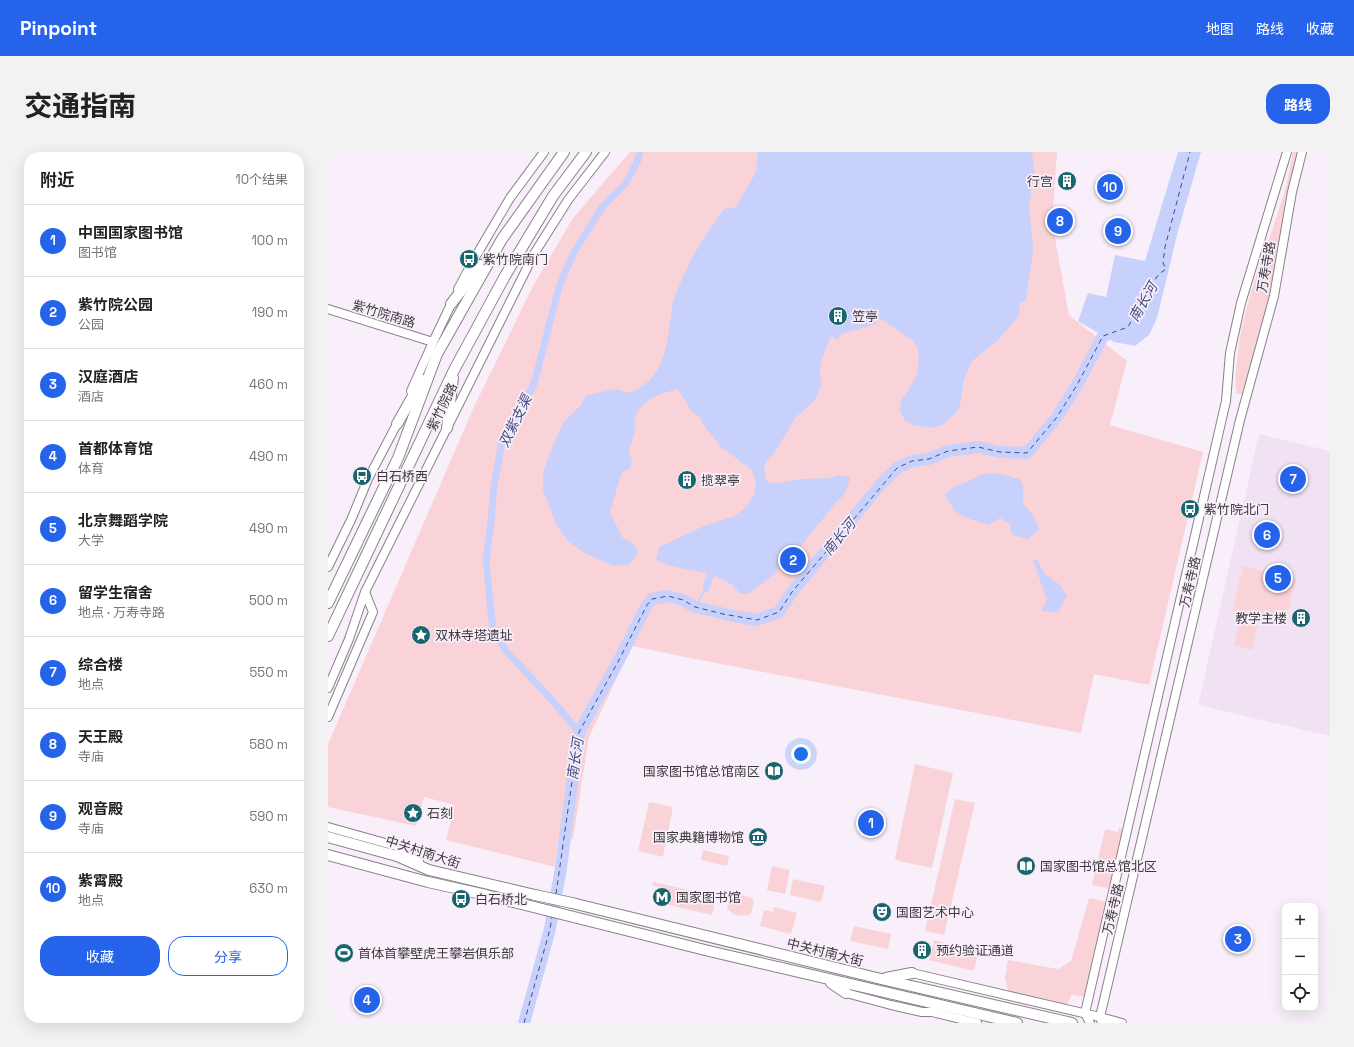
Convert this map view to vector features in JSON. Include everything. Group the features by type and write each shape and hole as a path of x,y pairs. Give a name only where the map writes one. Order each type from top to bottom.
{"main road":[{"name":"紫竹院路","path":"328,603 398,458 437,354 502,238 564,152"},
{"name":"紫竹院路","path":"328,636 409,462 454,370 505,276 553,196 586,152"},
{"path":"451,304 502,238"},
{"path":"397,424 437,354"},
{"path":"447,428 454,370"},
{"name":"中关村南大街","path":"328,837 397,856 429,870 572,903 881,979 1072,1023"},
{"name":"中关村南大街","path":"328,855 428,882 532,906 825,979 1017,1023"},
{"path":"881,979 912,973"},
{"path":"825,979 846,993"},
{"path":"932,1012 951,1008"}],"street":[{"path":"328,567 351,520 368,479 397,424 433,342 473,261 510,198 544,152"},
{"name":"紫竹院路","path":"328,688 349,639 365,592 534,254 568,200 605,152"},
{"name":"万寿寺路","path":"1085,1013 1226,401 1230,354 1241,303 1287,152"},
{"name":"万寿寺路","path":"1101,1020 1240,420 1274,296 1292,192 1302,152"},
{"name":"紫竹院南路","path":"328,309 433,342"},
{"path":"328,717 373,612 365,592"},
{"path":"328,827 396,846 429,870"},
{"path":"912,973 1085,1013 1101,1020 1122,1023"},
{"path":"846,993 922,1012 932,1012 977,1023"},
{"path":"1085,1013 1090,1023"}],"shaded area":[{"path":"630,152 1057,152 1052,222 1069,315 1127,361 1110,425 1203,452 1149,685 1094,674 1081,733 632,646 589,737 573,839 559,837 555,867 446,840 455,805 424,797 416,826 328,807 328,744 473,409 533,286 573,218"},
{"path":"1293,152 1298,152 1272,288 1243,394 1237,394 1236,373 1244,318 1256,276 1284,194"},
{"path":"1259,434 1330,451 1330,736 1198,705"},
{"path":"1243,566 1296,579 1285,623 1232,610"},
{"path":"1240,621 1258,626 1252,650 1234,645"},
{"path":"915,764 953,773 932,868 895,859"},
{"path":"955,799 975,803 944,935 925,931"},
{"path":"649,802 673,807 663,857 638,851"},
{"path":"1119,828 1125,829 1111,889 1092,885 1105,829 1118,832"},
{"path":"703,850 729,856 727,866 701,860"},
{"path":"772,866 790,870 785,894 767,890"},
{"path":"793,879 825,886 821,902 790,895"},
{"path":"653,882 710,895 709,898 716,899 712,915 657,902 661,888 652,885"},
{"path":"736,894 750,897 754,901 751,914 738,916 727,908 729,897"},
{"path":"1089,898 1108,902 1086,997 1071,995 1067,1006 1009,994 1005,978 1008,960 1058,969 1071,961"},
{"path":"774,907 797,913 791,934 760,926 764,910 773,912"},
{"path":"854,926 891,934 888,949 850,941"},
{"path":"934,940 978,951 974,971 929,960"}],"water":[{"path":"758,152 1032,152 1034,171 1029,210 1033,251 1026,300 1020,304 1018,317 997,341 972,361 964,380 960,406 957,412 943,425 930,428 913,425 905,421 900,411 901,401 917,374 919,358 917,347 912,340 881,319 876,320 876,324 841,334 839,339 835,339 832,336 821,361 820,374 822,384 815,400 796,417 775,452 766,461 764,467 766,479 770,483 801,479 831,478 838,475 847,476 850,478 848,485 846,491 789,561 748,594 740,593 731,584 711,574 671,566 656,560 659,547 704,526 735,516 748,505 754,494 756,482 752,470 721,447 705,427 700,418 691,411 677,389 658,395 645,403 635,417 635,432 629,450 632,462 630,469 622,472 610,512 622,537 633,544 637,549 636,557 628,565 615,566 588,555 569,542 557,526 543,490 543,472 555,440 564,422 580,406 587,395 616,389 630,393 643,386 660,366 667,341 674,299 688,265 724,209 736,207 756,172"},
{"path":"1178,152 1201,152 1178,231 1157,318 1149,335 1135,346 1114,342 1078,321 1088,293 1106,297 1115,255 1145,261"},
{"path":"996,473 1021,480 1023,488 1023,503 1035,518 1039,530 1028,539 1012,535 1010,524 1000,518 988,525 964,517 954,510 945,495 955,486 965,483 982,474"},
{"path":"1033,560 1037,560 1045,574 1060,585 1067,596 1058,612 1041,611 1047,600"}],"waterway":[{"name":"双紫支渠","path":"579,732 551,699 507,652 493,631 486,560 494,486 502,442 534,384 559,287 573,254 603,206 626,183 638,160 640,152"},
{"name":"南长河","path":"524,1023 550,929 561,868 579,732 619,660 647,605 652,599 668,596 683,600 695,607 757,620 779,612 792,592 881,484 897,468 912,461 929,459 948,451 978,447 1000,452 1027,453 1057,417 1077,385 1103,336 1118,331"},
{"path":"706,588 711,574"},
{"path":"695,607 706,588"}],"ferry route":[{"path":"556,894 579,732 619,660 647,605 652,599 668,596 683,600 695,607 757,620 779,612 792,592 897,468 912,461 929,459 948,451 978,447 1000,452 1027,453 1057,417 1077,385 1103,336 1128,327 1156,278 1166,269 1163,263 1165,247 1190,152"},
{"path":"524,1023 552,917"}],"place":[{"name":"行宫","path":"1067,181"},
{"name":"紫霄殿","path":"1110,187"},
{"name":"天王殿","path":"1060,221"},
{"name":"观音殿","path":"1118,231"},
{"name":"紫竹院南门","path":"469,259"},
{"name":"笠亭","path":"838,316"},
{"name":"白石桥西","path":"362,476"},
{"name":"综合楼","path":"1293,479"},
{"name":"揽翠亭","path":"687,480"},
{"name":"紫竹院北门","path":"1190,509"},
{"name":"留学生宿舍","path":"1267,535"},
{"name":"紫竹院公园","path":"793,560"},
{"name":"北京舞蹈学院","path":"1278,578"},
{"name":"教学主楼","path":"1301,618"},
{"name":"双林寺塔遗址","path":"421,635"},
{"name":"国家图书馆总馆南区","path":"774,771"},
{"name":"石刻","path":"413,813"},
{"name":"中国国家图书馆","path":"871,823"},
{"name":"国家典籍博物馆","path":"758,837"},
{"name":"国家图书馆总馆北区","path":"1026,866"},
{"name":"国家图书馆","path":"662,897"},
{"name":"白石桥北","path":"461,899"},
{"name":"国图艺术中心","path":"882,912"},
{"name":"汉庭酒店","path":"1238,939"},
{"name":"预约验证通道","path":"922,950"},
{"name":"首体首攀壁虎王攀岩俱乐部","path":"344,953"},
{"name":"首都体育馆","path":"367,1000"}]}
